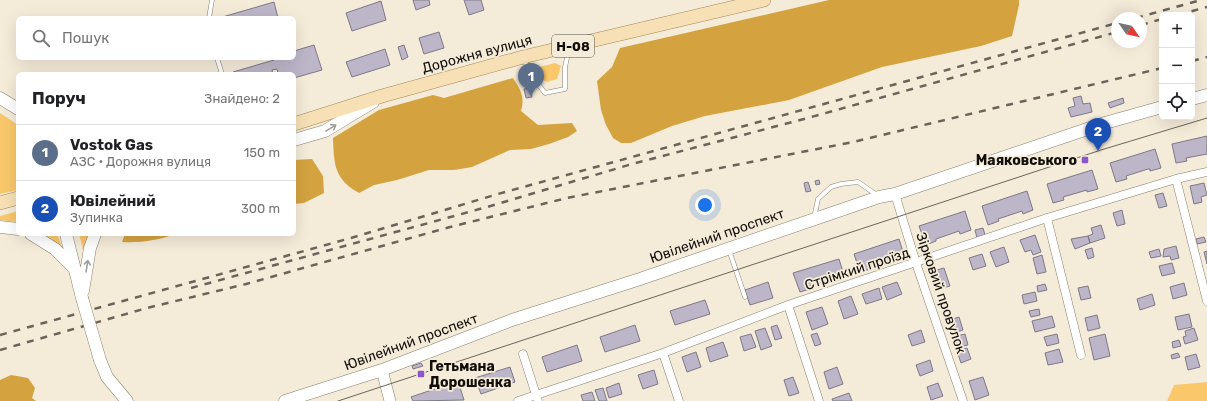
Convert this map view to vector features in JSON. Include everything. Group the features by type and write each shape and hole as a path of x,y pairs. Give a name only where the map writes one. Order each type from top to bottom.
{"main road":[{"name":"Дорожня вулиця","path":"296,123 382,96 522,57 570,47 763,0"},
{"path":"1195,98 1207,95"},
{"path":"296,139 325,131 382,96"},
{"path":"0,98 16,107"},
{"name":"Ювілейний проспект","path":"285,401 382,370 512,320 640,279 879,197 895,194 1105,123 1159,108"},
{"path":"0,202 16,198"},
{"path":"0,227 16,229"},
{"path":"34,236 55,249 75,269"},
{"path":"67,236 82,298 100,360 107,377 127,401"},
{"path":"82,298 90,248 94,236"}],"street":[{"name":"Стрімкий проїзд","path":"518,401 537,398 664,353 788,305 1048,218 1176,179 1207,172"},
{"path":"1176,179 1207,301"},
{"name":"Зірковий провулок","path":"895,194 916,262 964,401"},
{"path":"1048,218 1081,355"},
{"path":"788,305 819,401"},
{"path":"664,353 679,401"},
{"path":"523,354 537,398"},
{"path":"382,370 390,401"}],"lane":[{"path":"209,16 212,0"},
{"path":"522,57 531,75 545,93 552,92 565,89 565,67 570,47"},
{"path":"218,60 221,72"},
{"path":"814,219 818,199 831,187 858,182 879,197"},
{"path":"728,248 745,296"}],"shaded area":[{"path":"829,0 1019,0 1019,5 1012,36 981,46 882,67 789,100 705,116 672,126 631,143 621,143 613,138 606,125 601,110 597,81 612,67 620,48"},
{"path":"555,63 561,66 557,79 547,82 540,78 537,72 539,67"},
{"path":"513,78 522,94 523,102 521,111 538,125 572,123 577,131 568,137 549,144 531,149 510,150 472,167 454,170 429,170 397,180 374,185 359,193 351,188 340,176 335,163 333,138 379,110 433,95 444,98"},
{"path":"0,113 16,124 16,190 0,194"},
{"path":"312,159 323,176 324,193 304,203 296,204 296,160"},
{"path":"16,212 16,222 0,220 0,216"},
{"path":"48,236 58,236 62,247"},
{"path":"80,236 89,236 84,253"},
{"path":"124,236 170,236 150,241 122,242"},
{"path":"11,375 28,378 35,388 32,398 36,401 0,401 0,380"},
{"path":"1207,382 1207,401 1167,401 1174,385"}],"building":[{"path":"413,0 429,0 430,5 416,10"},
{"path":"464,0 481,0 484,10 469,15"},
{"path":"381,1 386,20 352,31 346,13"},
{"path":"274,2 278,16 226,16"},
{"path":"439,32 444,48 424,54 419,38"},
{"path":"314,45 322,70 296,77 296,72 278,72 277,69 272,70 272,72 233,72 274,60 296,60 296,50"},
{"path":"404,45 408,57 402,60 398,47"},
{"path":"385,49 390,65 352,77 346,62"},
{"path":"531,88 532,97 526,98 524,89"},
{"path":"1081,96 1083,104 1090,103 1092,112 1071,117 1068,108 1075,106 1073,98"},
{"path":"1123,98 1124,103 1110,108 1108,103"},
{"path":"1207,136 1207,154 1186,158 1187,161 1176,163 1172,144"},
{"path":"1155,149 1161,168 1150,171 1150,169 1148,169 1126,176 1127,179 1116,182 1110,163"},
{"path":"1092,170 1098,189 1087,192 1087,190 1063,197 1064,200 1053,203 1047,184"},
{"path":"819,180 820,184 816,185 815,181"},
{"path":"808,182 811,191 806,192 804,183"},
{"path":"1204,183 1207,195 1201,197 1202,202 1194,204 1190,186"},
{"path":"1027,191 1033,210 1023,214 1022,211 998,219 999,221 988,225 982,206"},
{"path":"1163,193 1167,206 1159,208 1155,195"},
{"path":"1122,210 1125,224 1117,226 1113,213"},
{"path":"965,211 971,230 960,234 959,231 936,239 936,241 926,245 919,226"},
{"path":"1101,225 1105,238 1090,243 1088,236 1093,234 1091,228"},
{"path":"983,228 985,235 977,238 975,230"},
{"path":"1035,235 1041,252 1033,255 1031,250 1025,252 1020,240"},
{"path":"1088,236 1090,243 1075,249 1071,239"},
{"path":"1204,237 1206,242 1197,244 1196,239"},
{"path":"899,239 905,258 895,262 894,259 860,272 854,254"},
{"path":"1176,246 1179,258 1171,260 1170,256 1163,257 1164,249"},
{"path":"1004,247 1009,262 996,267 990,252"},
{"path":"1092,248 1094,257 1088,259 1085,250"},
{"path":"1159,249 1161,256 1151,258 1149,252"},
{"path":"1207,251 1207,264 1204,252"},
{"path":"982,254 986,266 973,270 969,258"},
{"path":"1042,255 1046,272 1037,274 1033,258"},
{"path":"839,259 845,278 834,281 833,279 810,286 810,289 800,292 793,273"},
{"path":"1172,263 1175,273 1162,276 1159,266"},
{"path":"944,268 950,286 939,289 933,271"},
{"path":"768,282 773,298 750,305 745,290"},
{"path":"897,282 902,294 887,300 882,287"},
{"path":"1184,283 1187,295 1173,299 1170,287"},
{"path":"1045,284 1047,290 1038,292 1037,286"},
{"path":"1088,286 1091,298 1081,300 1078,288"},
{"path":"879,288 882,299 866,304 862,294"},
{"path":"1035,292 1037,301 1024,304 1022,295"},
{"path":"1152,294 1155,305 1140,310 1137,299"},
{"path":"851,296 858,314 844,319 838,301"},
{"path":"705,300 710,314 675,325 670,311"},
{"path":"822,307 828,324 812,330 806,312"},
{"path":"1039,309 1040,315 1031,317 1029,311"},
{"path":"1189,314 1192,327 1178,330 1175,317"},
{"path":"1097,315 1100,328 1088,331 1085,318"},
{"path":"1052,316 1055,327 1035,332 1032,321"},
{"path":"959,317 963,330 954,333 950,320"},
{"path":"635,325 640,341 605,352 600,337"},
{"path":"777,325 782,338 775,340 771,327"},
{"path":"765,328 772,346 761,350 755,331"},
{"path":"1194,328 1198,340 1185,344 1183,337 1186,336 1185,331"},
{"path":"921,330 925,342 912,346 908,335"},
{"path":"817,333 821,344 815,346 811,335"},
{"path":"751,334 756,347 744,351 740,337"},
{"path":"965,334 968,345 956,348 953,337"},
{"path":"1057,334 1059,343 1047,346 1044,337"},
{"path":"1105,334 1110,356 1094,360 1089,338"},
{"path":"1179,340 1181,346 1173,348 1172,342"},
{"path":"723,342 728,356 710,362 706,348"},
{"path":"577,345 582,361 547,372 542,357"},
{"path":"967,348 971,359 961,363 957,351"},
{"path":"1059,349 1063,362 1048,365 1045,353"},
{"path":"696,352 701,367 687,372 682,357"},
{"path":"1178,353 1180,357 1172,359 1171,355"},
{"path":"1196,354 1200,367 1188,370 1185,357"},
{"path":"930,360 933,371 920,376 916,365"},
{"path":"421,363 423,366 413,369 412,366"},
{"path":"510,367 515,382 481,394 475,378"},
{"path":"837,367 843,384 829,389 824,372"},
{"path":"654,370 658,384 643,389 638,375"},
{"path":"793,377 799,393 789,396 784,380"},
{"path":"983,377 989,395 975,400 969,381"},
{"path":"458,381 464,400 413,401 411,397"},
{"path":"619,383 622,394 609,398 606,388"},
{"path":"938,383 943,396 931,400 927,387"},
{"path":"603,388 607,401 599,401 595,390"},
{"path":"592,392 595,401 583,401 581,395"},
{"path":"849,393 852,401 833,401 832,399"}],"tram line":[{"path":"338,401 1101,150 1207,118"}],"railway":[{"path":"1147,15 1201,0"},
{"path":"1189,12 1207,7"},
{"path":"1147,23 1159,20"},
{"path":"0,335 351,238 498,194 1111,25"},
{"path":"191,288 487,207 632,164 804,119 1111,34"},
{"path":"1195,60 1207,57"},
{"path":"0,350 147,308 246,284 450,227 567,198 853,142 1159,69"}],"place":[{"name":"Vostok Gas","path":"531,96"},
{"name":"Ювілейний","path":"1098,151"},
{"name":"Маяковського","path":"1085,160"},
{"name":"Гетьмана Дорошенка","path":"421,374"}]}
